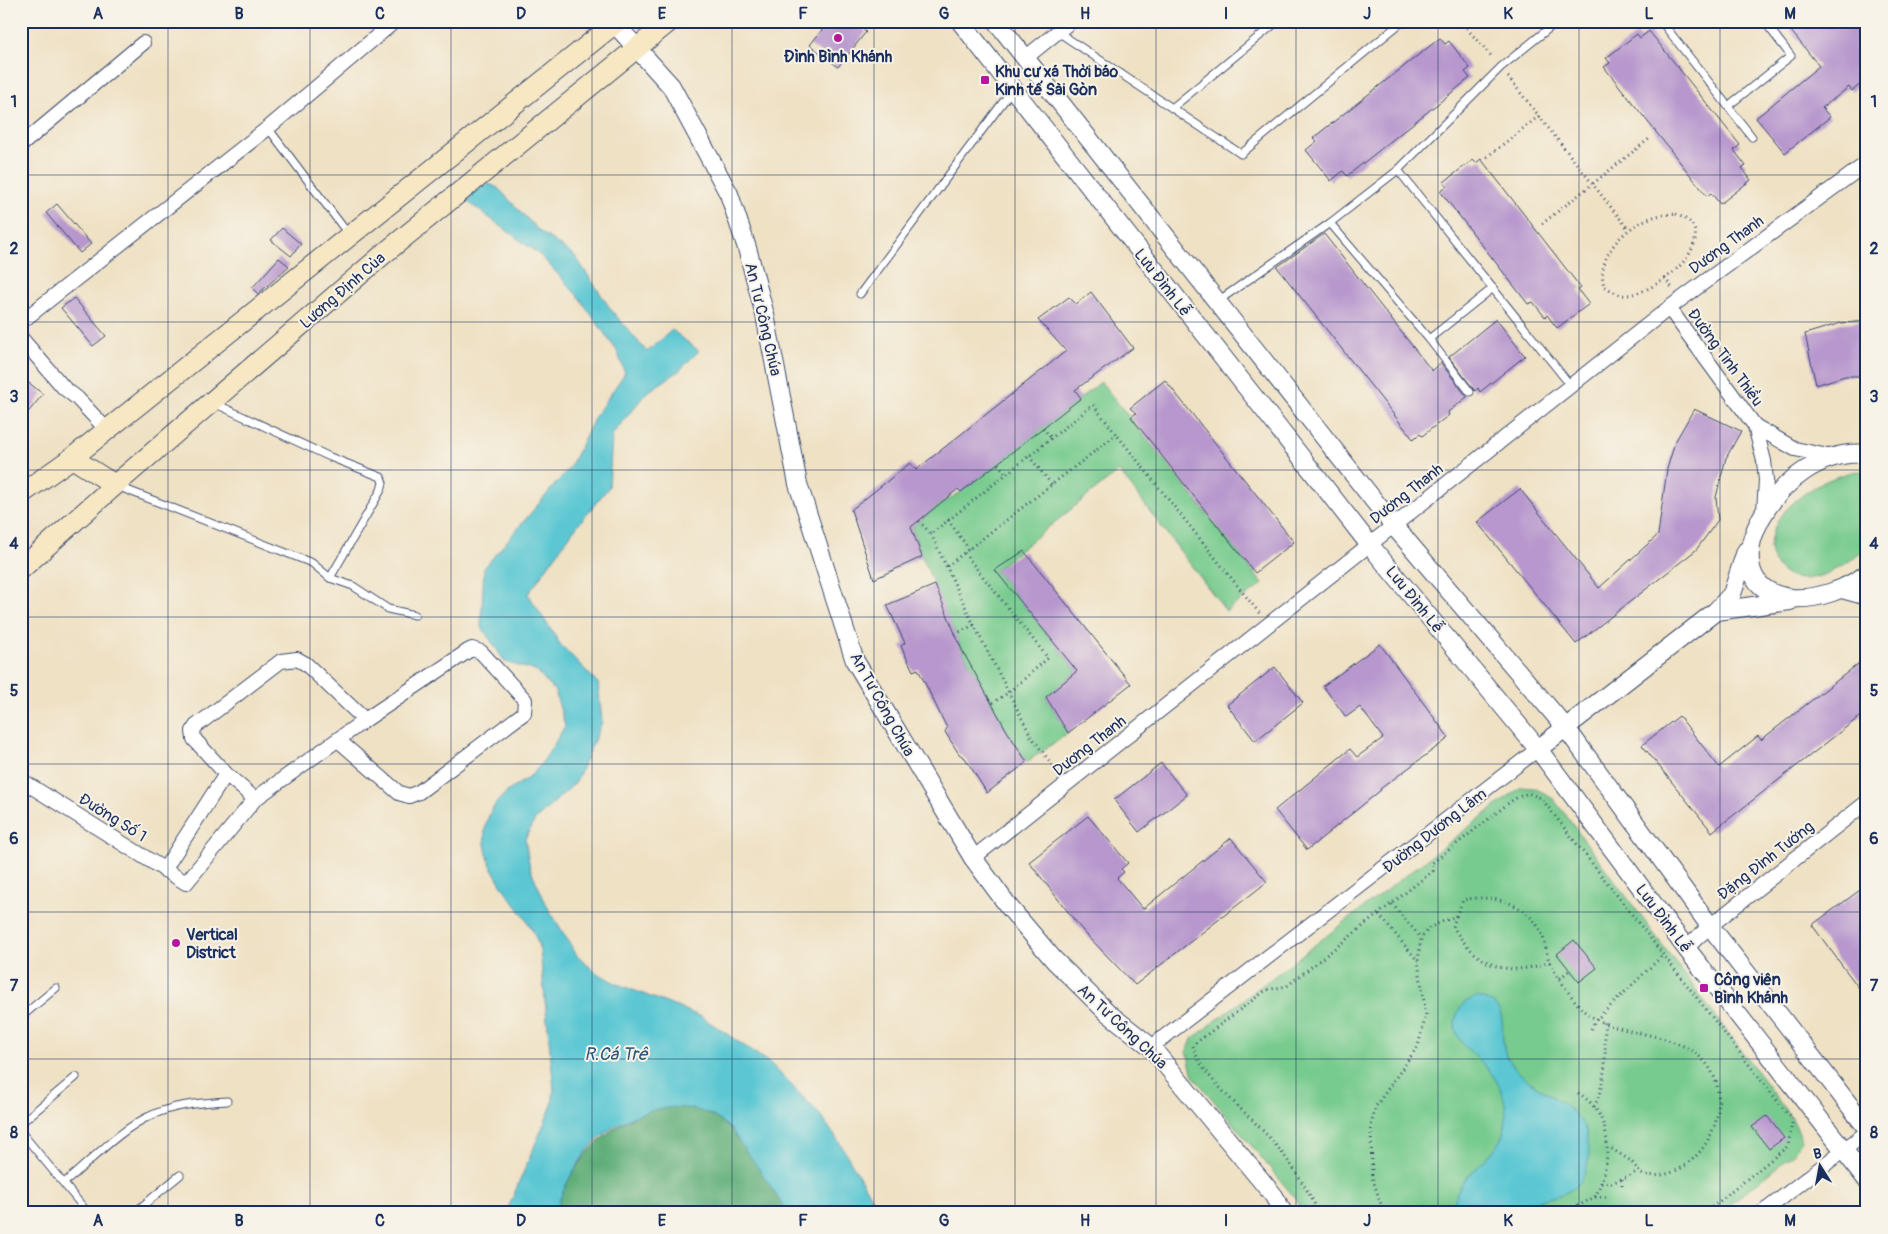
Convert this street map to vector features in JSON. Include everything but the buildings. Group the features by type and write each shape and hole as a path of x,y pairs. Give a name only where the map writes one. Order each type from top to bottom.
{"main road":[{"name":"Lương Định Của","path":"21,569 115,485 386,252 670,21"},
{"path":"21,494 72,458 615,22"},
{"path":"72,458 115,485"}],"street":[{"path":"21,322 268,128 395,21"},
{"name":"Lưu Đình Lễ","path":"960,21 1370,544 1538,749 1686,948 1867,1180"},
{"name":"Lưu Đình Lễ","path":"996,21 1024,59 1218,301 1394,526 1566,728 1710,926 1867,1130"},
{"path":"1024,59 1070,21"},
{"name":"An Tư Công Chúa","path":"615,22 671,86 729,194 747,248 765,315 798,484 855,661 973,858 1009,907 1054,960 1108,1013 1152,1048 1274,1196 1282,1213"},
{"path":"21,146 143,42"},
{"name":"Dương Thanh","path":"973,858 1669,308 1867,163"},
{"name":"Đường Tinh Thiều","path":"1669,308 1754,426 1764,461 1766,480 1764,511"},
{"path":"21,338 64,388 77,398 107,430"},
{"name":"Đường Tinh Thiều","path":"1754,426 1795,449 1836,458"},
{"name":"Đường Dương Lâm","path":"1152,1048 1716,611 1732,594 1764,511 1786,483 1805,470 1836,458 1865,454"},
{"path":"1752,540 1749,554 1751,564 1760,584 1774,594 1801,598"},
{"name":"Đường Dương Lâm","path":"1716,611 1817,597 1838,590 1867,574"},
{"path":"1838,590 1867,598"},
{"path":"338,740 399,793 409,796 419,792 524,713 525,700 481,652 472,649 365,720 255,800 226,774 194,739 193,732 196,726 281,661 297,659 306,664 365,720"},
{"path":"164,870 226,774"},
{"name":"Đường Số 1","path":"21,780 186,883 255,800"},
{"name":"Đặng Đình Tướng","path":"1686,948 1710,926 1867,802"},
{"path":"1762,1213 1867,1130"}],"lane":[{"path":"1172,108 1278,21"},
{"path":"1058,32 1241,154 1403,21"},
{"path":"1218,301 1330,223 1398,170 1501,67 1558,21"},
{"path":"1661,21 1752,137"},
{"path":"1728,106 1791,56 1764,21"},
{"path":"860,294 1013,90"},
{"path":"268,128 350,236"},
{"path":"1398,170 1571,386"},
{"path":"1330,223 1428,338 1470,392"},
{"path":"1428,338 1493,288"},
{"path":"212,402 330,457 381,478 383,483 381,490 330,578"},
{"path":"115,485 312,563 330,578 352,586 388,609 416,614"},
{"path":"21,1017 56,988"},
{"path":"21,1124 76,1077"},
{"path":"64,1183 136,1124 152,1114 184,1105 227,1101"},
{"path":"21,1132 88,1213"},
{"path":"134,1213 180,1176"}],"path":[{"path":"1460,21 1501,67 1629,230"},
{"path":"1487,157 1539,116"},
{"path":"1542,224 1649,139"},
{"path":"1676,214 1688,221 1694,229 1694,241 1690,252 1662,282 1638,293 1622,295 1604,286 1602,269 1610,250 1629,230 1656,216 1676,214"},
{"path":"932,534 1094,405 1268,625"},
{"path":"1043,428 1051,438"},
{"path":"947,566 1117,434"},
{"path":"1029,456 1052,485"},
{"path":"998,464 1006,474"},
{"path":"948,520 970,549"},
{"path":"919,521 932,534 974,625 1031,736 1066,785"},
{"path":"964,553 1048,658 1008,693 991,704"},
{"path":"955,634 974,625"},
{"path":"1319,1213 1299,1177 1269,1138 1206,1074 1195,1057 1193,1045 1266,990 1287,986 1433,871 1431,864 1514,799 1528,794 1541,798 1786,1112 1794,1118 1788,1146 1705,1213"},
{"path":"1550,962 1528,969 1489,964 1478,957 1453,927 1463,900 1477,896 1499,899 1519,909 1537,924 1544,938 1550,962 1581,1008 1596,1020 1680,1044 1704,1062 1712,1074 1718,1106 1718,1121 1703,1147 1683,1168 1671,1174 1648,1175 1639,1171 1631,1162 1609,1147"},
{"path":"1392,904 1421,938"},
{"path":"1378,915 1418,961"},
{"path":"1384,1213 1372,1177 1371,1125 1376,1106 1418,1046 1426,1015 1418,961 1421,938 1430,927 1456,916"},
{"path":"1591,1028 1596,1020 1662,955"},
{"path":"1560,978 1570,970"},
{"path":"1594,1107 1598,1099 1606,1057 1604,1022"},
{"path":"1578,1093 1594,1107 1605,1130 1609,1147 1606,1167 1595,1196"},
{"path":"1601,1183 1612,1183 1639,1171"},
{"path":"1622,1179 1622,1186"},
{"path":"1564,1213 1595,1196 1607,1197"}],"green space":[{"path":"1101,382 1263,584 1226,611 1119,471 995,570 1077,671 1046,697 1068,733 1027,762 1007,731 962,650 922,557 912,527 942,503 961,492"},
{"path":"1859,471 1867,473 1867,548 1838,568 1814,578 1802,579 1791,577 1781,571 1771,555 1770,548 1772,533 1789,507 1801,496 1831,479"},
{"path":"1521,787 1534,788 1552,797 1793,1120 1802,1140 1793,1154 1719,1213 1302,1213 1295,1198 1193,1076 1187,1052 1192,1039"},
{"path":"675,1106 705,1112 718,1119 730,1129 752,1156 787,1213 555,1213 568,1180 588,1152 600,1140 613,1129 644,1112"}],"water":[{"name":"R.Cá Trê","path":"489,184 498,188 539,231 575,256 612,311 647,352 672,330 699,351 679,371 646,393 612,435 609,487 573,531 528,594 560,644 598,683 602,722 576,782 535,820 525,839 530,868 547,906 576,954 594,971 615,983 702,1017 771,1064 821,1116 841,1145 880,1213 787,1213 734,1133 728,1127 710,1115 692,1109 673,1108 654,1110 635,1116 618,1124 602,1136 589,1149 573,1171 555,1213 506,1213 552,1105 554,1089 540,950 527,921 492,868 485,845 486,823 490,812 497,802 536,770 565,726 555,691 536,671 505,662 481,626 484,568 570,467 596,415 625,373 617,351 578,296 540,255 468,202 468,190"},
{"path":"1477,997 1489,1001 1497,1007 1501,1014 1504,1049 1518,1071 1569,1109 1580,1120 1587,1133 1588,1161 1584,1176 1578,1185 1560,1195 1532,1203 1512,1213 1455,1213 1455,1198 1461,1185 1491,1153 1500,1140 1505,1124 1503,1095 1494,1076 1465,1046 1456,1032 1455,1023 1460,1008"}],"place":[{"name":"Đình Bình Khánh","path":"838,38"},
{"name":"Khu cư xá Thời báo Kinh tế Sài Gòn","path":"985,80"},
{"name":"Vertical District","path":"176,943"},
{"name":"Công viên Bình Khánh","path":"1704,988"}]}
